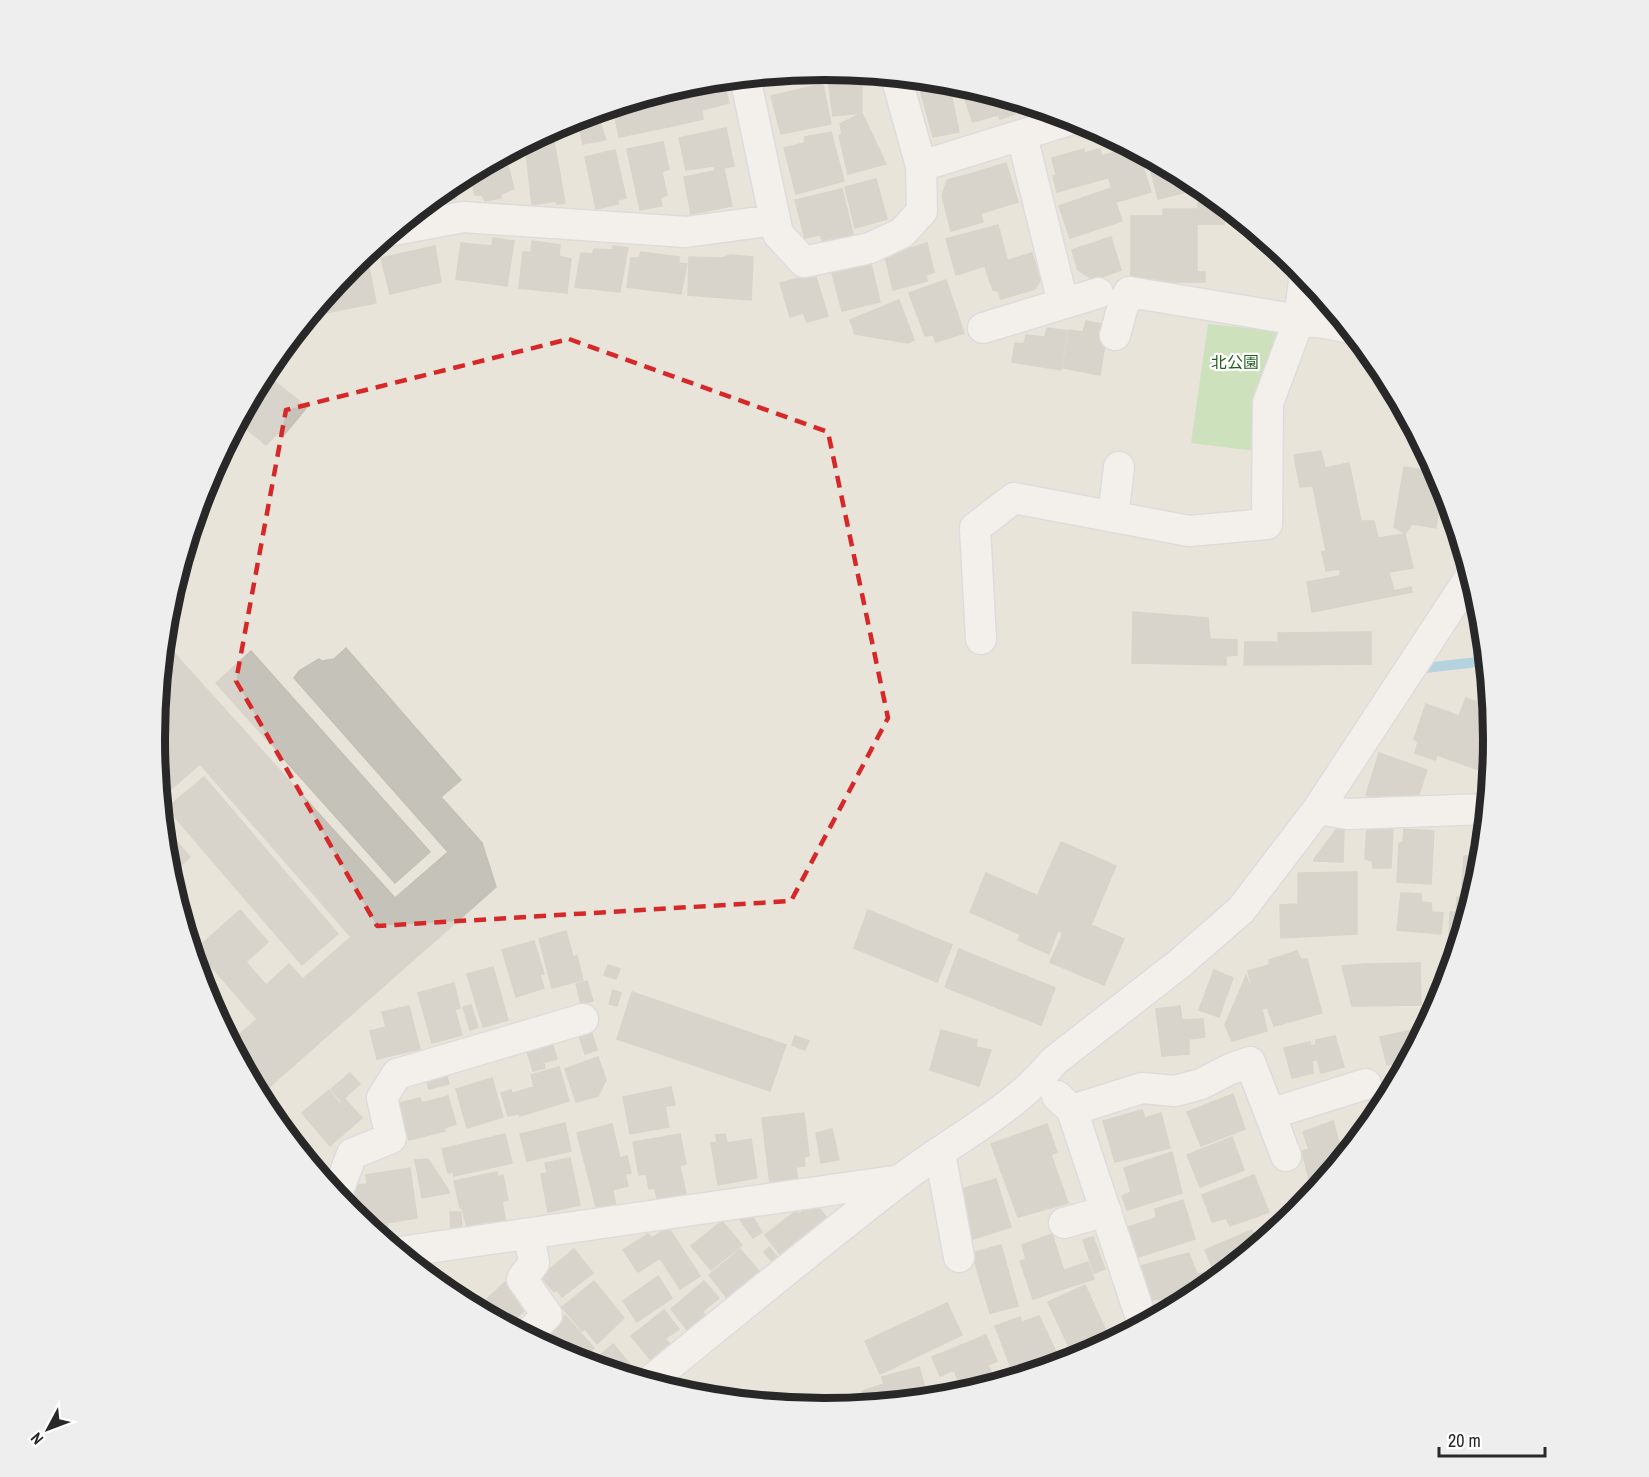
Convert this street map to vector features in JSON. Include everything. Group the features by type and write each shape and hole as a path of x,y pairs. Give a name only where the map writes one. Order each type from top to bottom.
{"street":[{"path":"747,84 778,234 804,262 870,248 902,233 922,212 921,166 898,84"},
{"path":"921,166 1060,123"},
{"path":"1022,136 1063,303"},
{"path":"409,227 463,217 686,232 775,220"},
{"path":"981,639 975,528 1014,498 1189,531 1267,524 1268,403 1299,320 1303,287"},
{"path":"1115,335 1129,292 1338,326"},
{"path":"983,328 1098,293"},
{"path":"1113,517 1119,467"},
{"path":"657,1376 901,1180 993,1117 1040,1079 1054,1061 1179,964 1241,910 1318,809 1465,585"},
{"path":"1318,809 1348,814 1479,809"},
{"path":"340,1185 352,1154 391,1138 382,1098 397,1074 583,1019"},
{"path":"1072,1110 1142,1088 1175,1091 1201,1084 1250,1062 1286,1155"},
{"path":"1040,1079 1072,1110 1141,1316"},
{"path":"1270,1114 1366,1084"},
{"path":"940,1153 959,1257"},
{"path":"410,1251 901,1180"},
{"path":"1064,1223 1106,1211"},
{"path":"529,1234 534,1263 522,1279 547,1315 532,1329"}],"highlighted area":[{"path":"569,339 828,432 888,718 791,901 377,926 236,681 286,410"}],"green space":[{"name":"北公園","path":"1208,324 1281,331 1255,451 1191,443"}],"building":[{"path":"828,80 862,81 862,113 833,116"},
{"path":"823,84 831,124 781,134 771,96"},
{"path":"725,87 729,103 702,110 703,119 668,127 663,100"},
{"path":"927,88 951,92 959,132 933,137 920,89"},
{"path":"963,94 992,101 997,115 973,122"},
{"path":"662,100 668,127 619,137 614,114"},
{"path":"993,102 1012,107 1015,114 1000,119"},
{"path":"862,113 886,164 848,174 839,136 842,134 840,124"},
{"path":"599,119 606,140 583,144 579,127"},
{"path":"726,128 734,166 715,170 714,166 686,170 679,138"},
{"path":"831,132 844,181 796,194 784,148 804,143 805,137"},
{"path":"554,141 565,203 557,204 556,201 532,205 526,151 543,142"},
{"path":"663,142 669,169 662,172 667,195 660,198 662,206 640,210 627,149"},
{"path":"1084,149 1084,153 1100,149 1107,178 1057,192 1052,158"},
{"path":"615,150 626,198 618,200 618,204 596,209 585,157"},
{"path":"1121,150 1141,161 1151,192 1116,202 1102,156"},
{"path":"507,161 514,189 501,194 501,198 485,201 482,195 475,195 472,182"},
{"path":"1006,163 1018,202 982,213 970,174"},
{"path":"1150,166 1190,191 1158,199"},
{"path":"724,169 732,206 691,214 684,177"},
{"path":"970,174 983,222 951,231 942,196 947,180"},
{"path":"876,179 887,219 855,228 845,187"},
{"path":"1111,188 1122,221 1070,238 1059,206"},
{"path":"842,189 853,234 823,242 820,235 805,238 795,200"},
{"path":"455,193 456,199 442,202"},
{"path":"1198,202 1206,202 1224,215 1224,224 1198,224"},
{"path":"1163,209 1197,209 1197,272 1205,272 1205,282 1131,282 1131,216 1163,216"},
{"path":"998,225 1007,259 956,275 946,239"},
{"path":"1111,237 1121,270 1094,280 1078,270 1072,250"},
{"path":"493,238 514,241 507,286 456,279 461,243 492,246"},
{"path":"532,241 560,245 559,256 571,259 567,293 519,288 523,252 531,252"},
{"path":"927,243 934,272 926,275 927,281 893,290 885,256"},
{"path":"435,246 441,282 390,294 381,258"},
{"path":"613,246 628,248 620,292 575,287 581,253 592,254 594,249 612,250"},
{"path":"641,252 679,257 679,263 687,264 681,294 627,287 631,258 639,258"},
{"path":"1032,253 1040,281 1035,289 1001,299 998,291 993,290 985,267"},
{"path":"731,255 753,257 751,300 688,295 689,257 721,258"},
{"path":"871,264 880,302 842,311 832,273"},
{"path":"369,267 376,303 324,313 329,304 364,268"},
{"path":"815,274 828,316 807,322 803,313 790,317 780,283"},
{"path":"946,280 964,333 936,342 933,335 925,336 909,293"},
{"path":"899,300 914,340 908,343 855,334 850,320"},
{"path":"1086,321 1108,325 1100,375 1063,368 1069,330 1083,332"},
{"path":"1047,328 1067,331 1061,370 1012,362 1015,343 1024,344 1026,335 1045,337"},
{"path":"272,380 307,407 283,436 278,433 266,445 244,427"},
{"path":"1321,451 1325,468 1349,463 1361,521 1374,521 1378,538 1405,534 1413,568 1389,572 1394,591 1411,587 1412,592 1312,612 1307,582 1339,576 1341,572 1339,569 1326,571 1322,552 1326,551 1313,486 1300,487 1294,455"},
{"path":"1404,467 1426,470 1440,503 1436,528 1412,524 1405,534 1394,527"},
{"path":"1133,612 1208,618 1210,639 1237,640 1237,655 1226,656 1226,665 1132,663"},
{"path":"1371,632 1371,664 1278,665 1278,633"},
{"path":"1245,642 1276,642 1278,665 1244,665"},
{"path":"346,648 461,780 441,797 482,843 496,887 267,1089 237,1037 257,1019 203,957 199,946 240,910 268,942 246,962 266,985 289,964 303,979 351,937 200,764 168,792 165,738 171,650 395,898 448,852 294,678 299,671 319,659 322,661 334,659"},
{"path":"251,651 430,852 395,883 216,683"},
{"path":"1466,698 1482,704 1483,759 1479,770 1437,755 1435,760 1415,753 1418,742 1414,739 1426,704 1459,716"},
{"path":"1379,753 1427,770 1417,800 1398,795 1396,800 1380,795 1377,799 1366,795"},
{"path":"204,777 338,934 302,965 170,811 169,806"},
{"path":"1339,826 1344,826 1343,862 1314,861 1314,859"},
{"path":"1367,826 1393,826 1391,868 1373,868 1372,861 1365,859"},
{"path":"1404,829 1434,831 1431,884 1397,882 1399,843 1403,842"},
{"path":"173,837 190,857 178,868"},
{"path":"1061,842 1116,866 1091,925 1124,939 1104,985 1050,962 1063,933 1058,930 1049,954 1018,940"},
{"path":"1464,856 1473,856 1467,885 1462,885"},
{"path":"1357,872 1357,934 1281,938 1280,905 1298,904 1298,873"},
{"path":"986,873 1036,895 1019,934 970,912"},
{"path":"1401,893 1421,894 1422,902 1431,903 1432,912 1443,913 1441,934 1397,930"},
{"path":"1457,897 1464,897 1453,937 1449,937 1450,912 1456,912"},
{"path":"868,910 952,945 937,982 854,948"},
{"path":"566,931 573,957 577,956 583,980 552,988 539,939"},
{"path":"534,941 544,974 540,975 544,988 516,997 502,950"},
{"path":"959,949 1055,988 1041,1025 945,987"},
{"path":"1297,951 1301,959 1307,959 1322,1013 1274,1026 1263,997 1255,999 1248,971 1269,965 1269,960"},
{"path":"1420,963 1421,1005 1365,1006 1364,964"},
{"path":"1364,964 1365,1006 1352,1006 1342,966"},
{"path":"608,965 620,969 616,979 604,975"},
{"path":"493,967 508,1020 483,1027 467,974"},
{"path":"1214,970 1233,978 1219,1017 1199,1010"},
{"path":"1246,976 1255,999 1263,997 1266,1008 1262,1009 1267,1031 1232,1041 1225,1025"},
{"path":"587,981 593,1001 581,1004 576,984"},
{"path":"454,983 460,1008 455,1010 462,1035 432,1043 418,993"},
{"path":"613,990 621,993 617,1006 609,1004"},
{"path":"632,992 786,1045 770,1091 617,1039"},
{"path":"471,1005 478,1027 470,1030 463,1007"},
{"path":"409,1006 420,1049 377,1059 370,1031 386,1027 382,1012"},
{"path":"1180,1006 1182,1020 1203,1019 1205,1037 1189,1039 1189,1054 1162,1056 1156,1009"},
{"path":"590,1028 597,1050 585,1054 578,1033"},
{"path":"1416,1029 1398,1063 1387,1065 1380,1037"},
{"path":"941,1030 977,1040 976,1047 991,1050 979,1086 930,1070"},
{"path":"795,1036 809,1041 805,1050 792,1045"},
{"path":"1335,1036 1344,1067 1321,1073 1317,1059 1312,1061 1313,1073 1292,1078 1284,1048 1310,1042 1311,1046 1316,1045 1316,1040"},
{"path":"552,1043 557,1059 545,1062 540,1046"},
{"path":"538,1045 545,1068 533,1071 526,1048"},
{"path":"598,1057 606,1080 598,1096 576,1102 565,1069"},
{"path":"559,1067 569,1101 520,1116 513,1093 534,1087 531,1075"},
{"path":"350,1073 360,1084 341,1101 331,1089"},
{"path":"446,1073 449,1084 429,1089 426,1079"},
{"path":"492,1078 503,1117 467,1128 456,1089"},
{"path":"671,1087 675,1105 665,1106 669,1127 630,1134 623,1097"},
{"path":"329,1090 340,1104 345,1099 362,1118 330,1146 302,1113"},
{"path":"511,1090 518,1114 508,1116 501,1093"},
{"path":"1233,1094 1245,1129 1201,1146 1187,1112"},
{"path":"448,1096 456,1124 444,1128 445,1131 409,1140 400,1103 420,1098 422,1103"},
{"path":"1142,1110 1145,1118 1161,1113 1170,1148 1115,1162 1103,1121"},
{"path":"804,1113 809,1156 804,1157 805,1166 796,1167 798,1181 770,1184 762,1118"},
{"path":"1333,1121 1340,1148 1310,1183 1302,1151 1309,1149 1303,1132"},
{"path":"291,1123 322,1161 320,1162"},
{"path":"565,1123 571,1151 527,1161 520,1134"},
{"path":"612,1124 620,1158 627,1156 631,1173 625,1174 628,1186 593,1195 577,1133"},
{"path":"1047,1124 1057,1152 1051,1155 1068,1203 1018,1217 991,1144"},
{"path":"832,1129 839,1160 821,1163 816,1133"},
{"path":"505,1134 512,1163 454,1176 453,1172 448,1173 442,1149"},
{"path":"680,1134 686,1164 680,1166 686,1194 657,1199 655,1188 649,1189 646,1174 639,1175 633,1142"},
{"path":"725,1134 727,1143 751,1139 757,1178 718,1185 711,1143 717,1142 716,1135"},
{"path":"1232,1137 1244,1170 1200,1187 1187,1155"},
{"path":"1172,1152 1182,1193 1127,1210 1122,1196 1131,1192 1124,1168"},
{"path":"570,1158 580,1205 548,1212 541,1174 547,1173 545,1163"},
{"path":"428,1159 449,1193 422,1198 415,1160"},
{"path":"410,1168 417,1218 387,1223 388,1232 352,1197 350,1186 367,1184 366,1175"},
{"path":"497,1172 498,1177 503,1175 508,1200 502,1202 506,1223 468,1232 454,1181"},
{"path":"1254,1175 1269,1212 1230,1226 1226,1218 1212,1222 1202,1195"},
{"path":"996,1179 1011,1227 970,1240 961,1189"},
{"path":"613,1191 616,1207 597,1211 593,1196"},
{"path":"1183,1200 1195,1239 1135,1258 1125,1228 1156,1218 1155,1209"},
{"path":"817,1205 832,1225 785,1261 765,1235 796,1211 799,1214"},
{"path":"450,1212 461,1212 462,1230 451,1230"},
{"path":"750,1213 762,1232 753,1238 740,1220"},
{"path":"722,1221 742,1245 711,1270 691,1246"},
{"path":"668,1227 700,1276 680,1289 660,1258 638,1272 623,1250 648,1234 652,1238"},
{"path":"1252,1230 1255,1237 1214,1270 1205,1250"},
{"path":"1052,1234 1069,1287 1033,1299 1020,1261 1026,1259 1022,1245"},
{"path":"1093,1237 1105,1269 1094,1273 1083,1240"},
{"path":"1001,1245 1018,1306 990,1313 972,1253"},
{"path":"769,1247 781,1262 776,1266 764,1252"},
{"path":"574,1249 593,1273 562,1297 557,1290 554,1292 541,1276"},
{"path":"740,1249 763,1276 731,1303 709,1275"},
{"path":"1189,1253 1197,1274 1210,1272 1163,1303 1162,1299 1152,1300 1140,1266"},
{"path":"1088,1262 1094,1279 1069,1287 1065,1270"},
{"path":"658,1276 672,1298 637,1322 623,1301"},
{"path":"594,1281 624,1318 597,1344 585,1329 582,1331 562,1307"},
{"path":"704,1281 719,1298 702,1312 706,1316 688,1331 671,1309"},
{"path":"505,1282 528,1307 515,1320 484,1302"},
{"path":"1085,1285 1107,1333 1070,1349 1048,1302"},
{"path":"947,1303 962,1335 880,1374 865,1341"},
{"path":"664,1310 679,1329 665,1339 669,1343 650,1359 631,1336"},
{"path":"565,1315 594,1348 588,1353 543,1335"},
{"path":"1039,1316 1057,1355 1012,1370 995,1326 1020,1317 1022,1322"},
{"path":"986,1335 997,1361 988,1365 993,1376 959,1384 954,1370 940,1376 932,1357"},
{"path":"613,1344 634,1369 613,1363 598,1357"},
{"path":"919,1367 926,1390 864,1396 862,1391 884,1384 882,1377"}],"waterway":[{"path":"1425,668 1479,662"}]}
